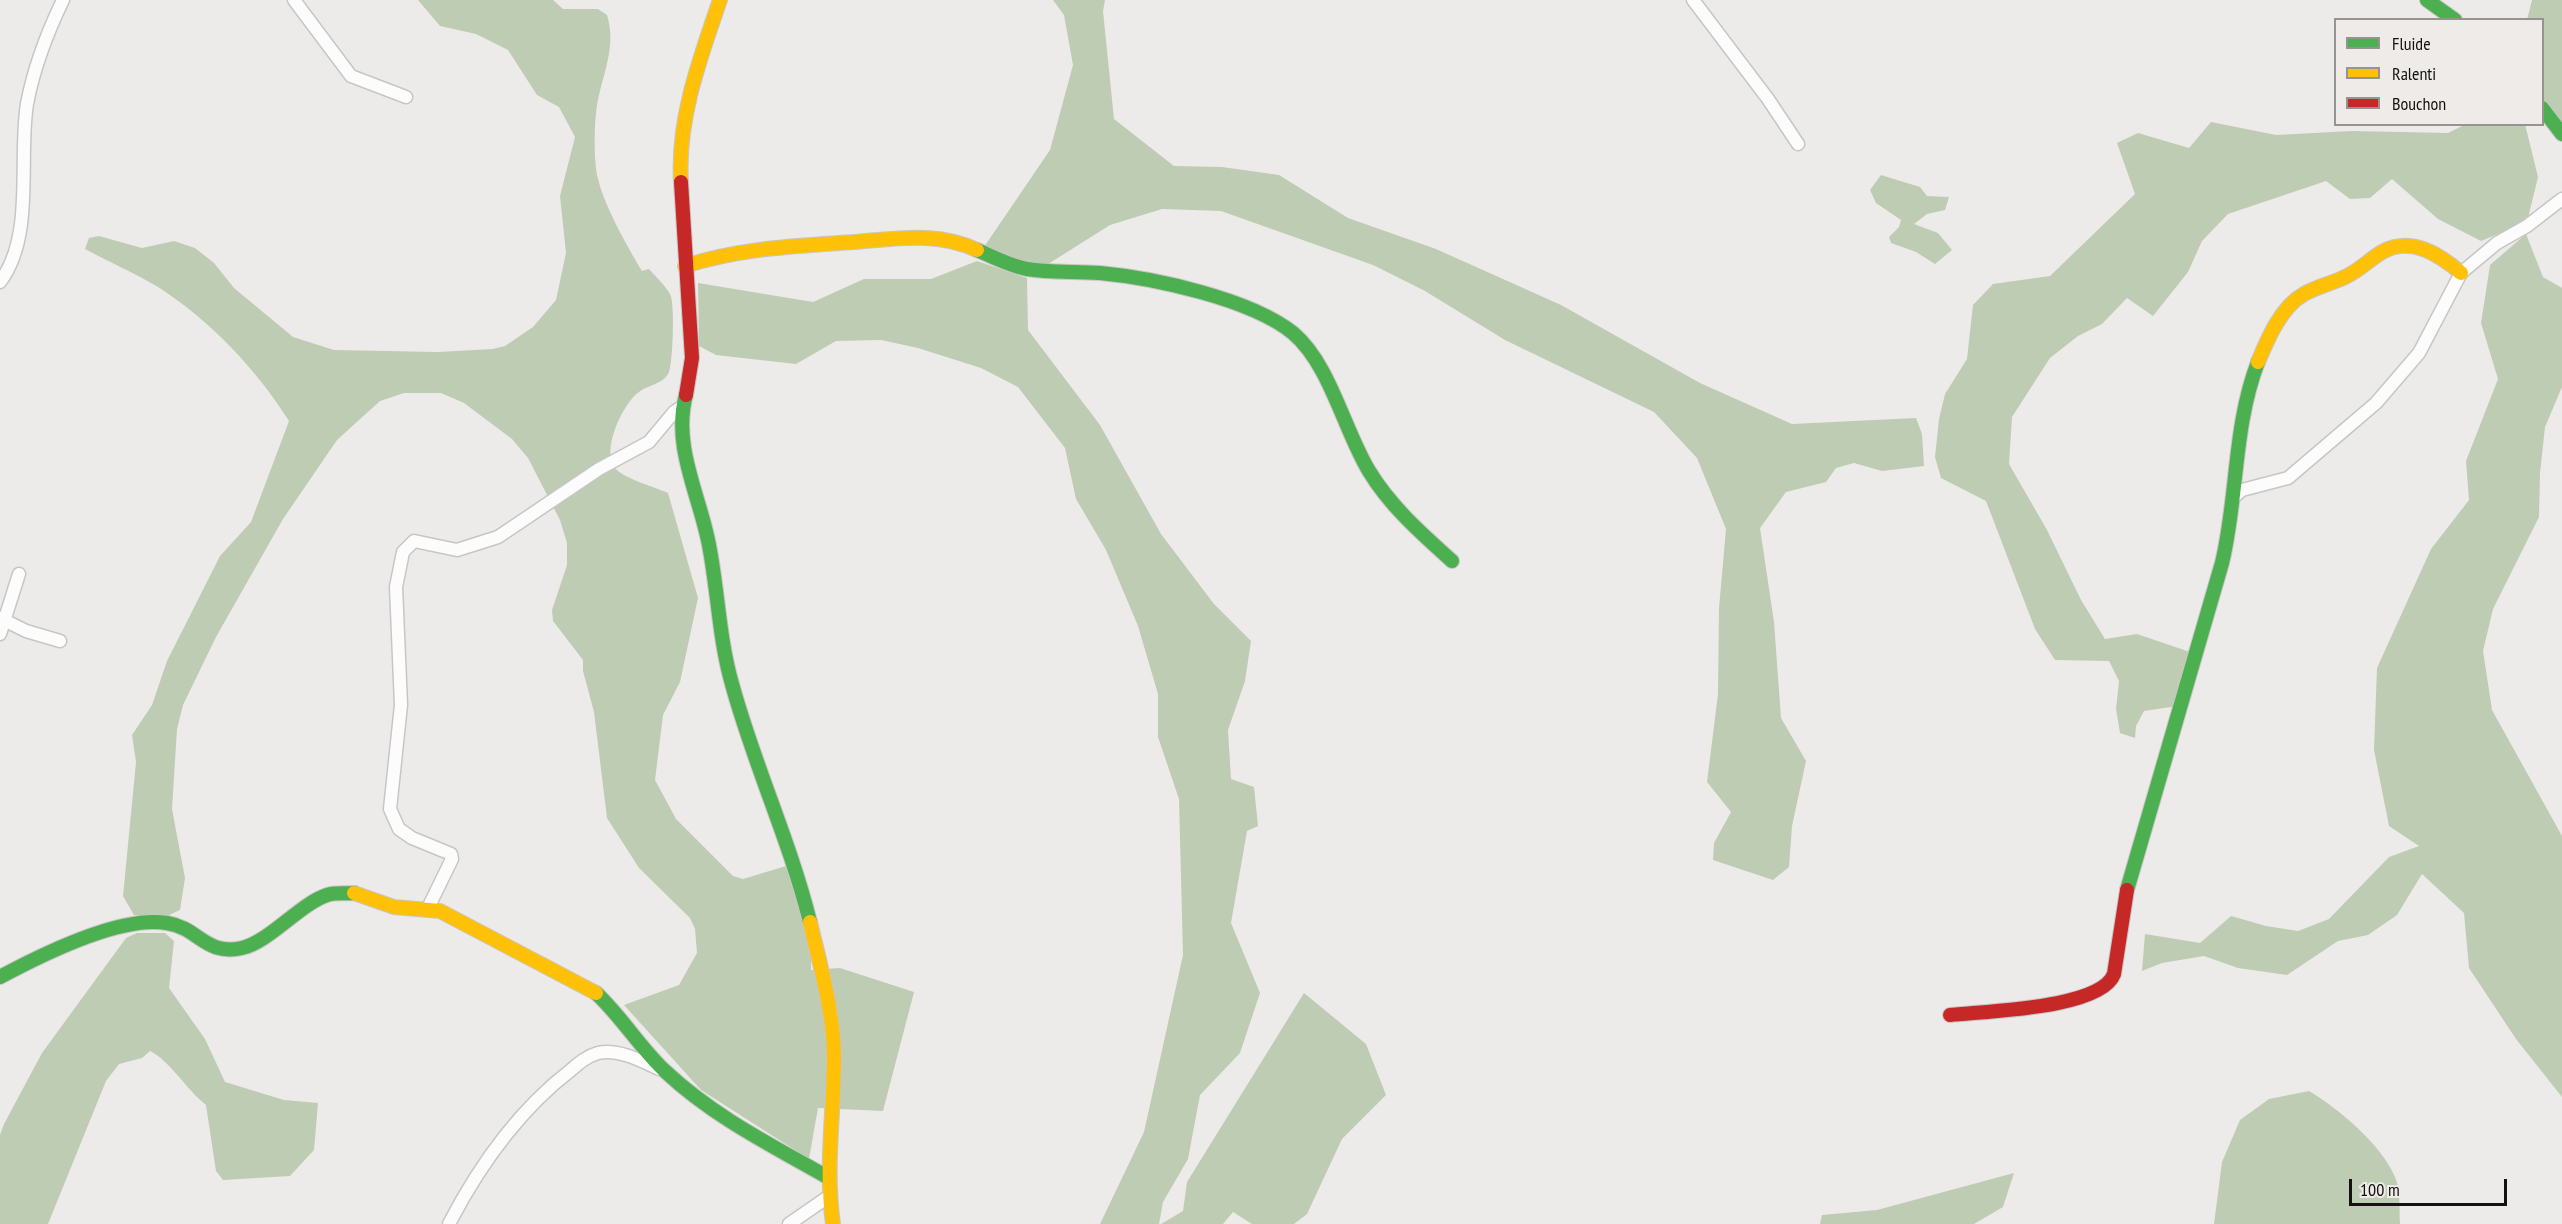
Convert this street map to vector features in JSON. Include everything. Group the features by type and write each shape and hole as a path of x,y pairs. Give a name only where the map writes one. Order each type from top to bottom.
{"street":[{"path":"0,282 12,264 18,240 27,105 36,63 63,0"},
{"path":"294,0 351,76 406,97"},
{"path":"720,0 692,83 680,166 692,358 689,384 683,406 683,436 690,482 709,544 732,685 800,882 823,976 834,1056 828,1197 833,1224"},
{"path":"1693,0 1768,99 1798,144"},
{"path":"2427,0 2452,18"},
{"path":"2544,111 2562,134"},
{"path":"2235,497 2242,490 2288,478 2376,403 2419,352 2462,273 2483,253 2527,226 2562,199"},
{"path":"685,266 744,249 898,238 939,238 963,243 1006,263 1029,269 1103,274 1167,286 1236,305 1267,317 1294,334 1313,359 1362,460 1380,488 1452,561"},
{"path":"1950,1015 2068,1001 2094,994 2110,983 2114,975 2129,880 2149,809 2197,661 2218,581 2235,497 2240,426 2256,371 2270,337 2289,306 2308,291 2339,281 2388,249 2400,245 2433,252 2462,273"},
{"path":"428,908 452,859 451,854 399,830 390,809 400,705 396,587 403,552 414,541 457,550 498,537 599,469 649,442 683,406"},
{"path":"0,634 2,619 19,574"},
{"path":"2,619 26,631 60,641"},
{"path":"0,977 23,964 86,939 139,924 167,923 187,930 206,947 215,951 233,951 246,947 327,895 357,893 394,907 428,908 450,915 500,944 592,989 608,1003 666,1072 693,1095 829,1178"},
{"path":"449,1224 466,1191 510,1128 554,1082 589,1056 601,1052 619,1054 666,1072"},
{"path":"789,1224 828,1197"}],"green space":[{"path":"418,0 553,0 563,9 598,9 607,15 610,28 609,53 598,101 595,129 598,179 611,214 642,271 649,269 670,294 673,319 669,372 660,382 639,392 626,406 612,441 612,462 617,470 627,477 668,493 698,598 680,682 663,715 655,780 676,819 733,876 743,879 786,866 811,924 811,970 840,968 914,992 883,1111 818,1108 809,1159 701,1090 624,1005 679,985 697,953 695,929 690,918 639,868 607,818 594,712 583,671 583,660 553,621 552,610 567,565 567,543 560,520 528,458 512,439 464,403 441,393 404,393 380,401 337,440 283,519 216,637 183,705 177,729 172,809 185,878 180,910 169,915 134,915 123,896 136,762 132,735 152,705 167,661 220,556 251,522 289,421 262,383 214,330 158,287 85,249 89,238 99,236 142,248 174,241 195,248 214,263 234,288 293,337 334,350 438,352 493,349 505,346 533,327 556,300 566,253 560,196 575,137 559,107 537,95 508,50 476,34 440,26"},
{"path":"1053,0 1105,0 1103,11 1114,119 1174,166 1222,167 1279,175 1348,218 1436,249 1561,305 1700,383 1792,424 1916,418 1922,434 1924,466 1882,471 1854,463 1836,468 1826,482 1786,492 1760,528 1774,622 1781,718 1806,761 1792,826 1789,867 1773,880 1713,860 1714,843 1731,812 1707,782 1718,694 1719,608 1726,529 1697,458 1654,412 1505,340 1425,291 1373,265 1221,211 1162,209 1110,225 1045,266 1005,258 984,247 1050,150 1073,65 1064,15"},
{"path":"2532,0 2562,0 2562,131 2544,110 2544,18 2528,18"},
{"path":"2211,122 2276,135 2352,131 2448,133 2462,126 2525,126 2538,177 2527,222 2481,241 2438,219 2392,179 2370,198 2350,199 2326,181 2228,214 2202,241 2188,272 2153,316 2127,298 2102,324 2078,336 2050,358 2012,417 2009,464 2047,530 2081,600 2105,639 2137,634 2193,653 2178,706 2144,711 2136,726 2135,738 2120,733 2116,709 2119,681 2109,661 2055,660 2035,629 1986,501 1941,478 1935,457 1939,419 1945,394 1967,359 1973,305 1993,284 2050,276 2135,194 2117,143 2138,133 2189,148"},
{"path":"1881,175 1920,187 1927,196 1949,197 1945,210 1927,214 1914,224 1938,233 1952,250 1935,264 1916,252 1891,243 1889,237 1899,227 1901,220 1876,203 1870,190"},
{"path":"2526,234 2543,277 2562,288 2562,387 2545,427 2540,473 2539,517 2493,609 2483,651 2492,710 2562,836 2562,1097 2516,1039 2469,968 2464,913 2422,874 2397,915 2368,935 2338,941 2287,975 2238,968 2204,956 2162,963 2142,971 2145,934 2200,943 2231,916 2266,926 2298,931 2329,919 2389,857 2419,846 2389,826 2374,750 2377,668 2431,549 2469,500 2466,461 2498,379 2481,323 2490,265"},
{"path":"977,261 1027,278 1028,330 1100,425 1161,534 1214,604 1251,641 1245,681 1228,730 1231,779 1254,787 1258,826 1247,831 1231,923 1260,993 1240,1053 1200,1095 1188,1159 1163,1202 1159,1224 1100,1224 1144,1132 1183,955 1179,799 1158,737 1158,694 1138,626 1106,550 1076,499 1065,448 1018,387 981,368 918,348 881,340 836,341 796,364 716,355 699,346 698,283 813,302 864,279 931,279"},
{"path":"137,933 165,933 174,941 169,988 205,1039 225,1082 284,1100 318,1103 314,1150 290,1176 223,1180 216,1171 206,1105 164,1061 150,1051 142,1058 119,1064 106,1081 48,1224 0,1224 0,1135 4,1124 42,1053 126,938"},
{"path":"1304,993 1366,1044 1386,1095 1342,1139 1307,1214 1294,1224 1252,1224 1233,1212 1223,1224 1161,1224 1183,1211 1187,1182"},
{"path":"2309,1091 2358,1128 2389,1165 2398,1187 2400,1224 2214,1224 2222,1162 2240,1120 2269,1099"},
{"path":"2014,1173 2003,1207 1974,1224 1820,1224 1822,1215 1877,1210"}],"traffic: fast":[{"path":"2427,0 2452,18"},
{"path":"2544,111 2562,134"},
{"path":"977,250 1008,264 1027,269 1100,273 1174,285 1228,300 1275,321 1293,333 1317,362 1336,398 1360,455 1377,484 1407,519 1452,561"},
{"path":"2127,890 2222,563 2244,412 2258,362"},
{"path":"686,395 682,433 689,471 709,545 728,667 741,714 802,892 810,922"},
{"path":"0,977 81,939 127,925 148,922 178,926 219,948 242,948 263,938 317,900 330,894 354,893"},
{"path":"596,993 657,1063 684,1088 744,1130 829,1178"}],"traffic: slow":[{"path":"681,182 686,112 720,0"},
{"path":"685,266 726,255 768,249 901,238 947,240 977,250"},
{"path":"2258,362 2276,324 2296,300 2309,291 2352,274 2382,252 2403,246 2424,249 2443,259 2461,273"},
{"path":"354,893 394,907 440,911 596,993"},
{"path":"810,922 832,1024 834,1079 830,1182 833,1224"}],"traffic: jam":[{"path":"681,182 692,358 686,395"},
{"path":"1950,1015 2040,1006 2088,995 2105,986 2114,974 2127,890"}]}
